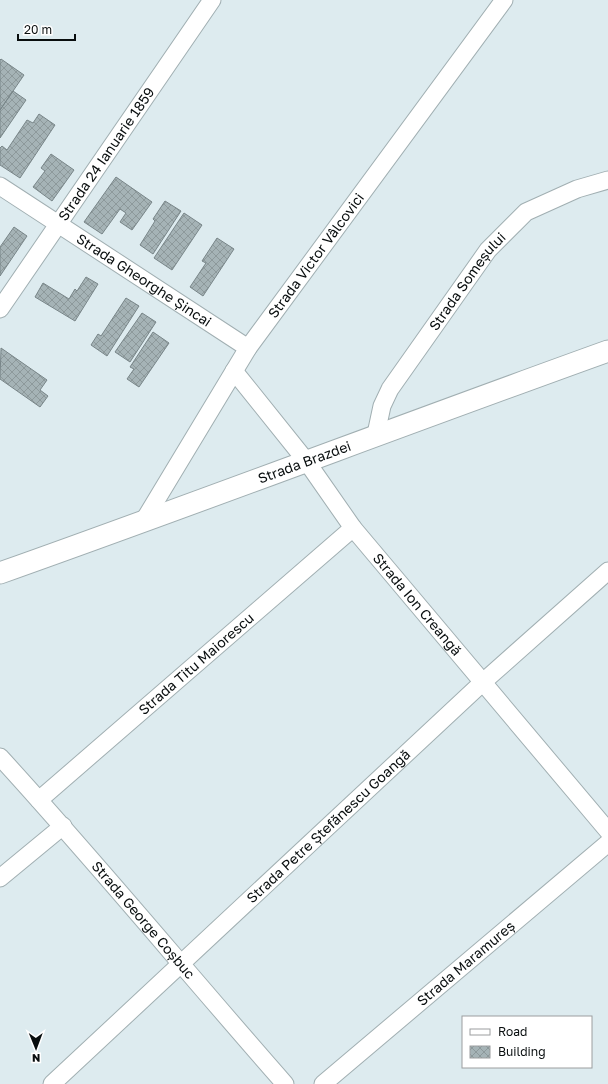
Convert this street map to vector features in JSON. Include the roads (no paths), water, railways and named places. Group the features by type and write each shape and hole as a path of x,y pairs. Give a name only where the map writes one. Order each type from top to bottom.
{"street":[{"name":"Strada 24 Ianuarie 1859","path":"0,309 212,0"},
{"name":"Strada Victor Vâlcovici","path":"143,522 248,348 504,0"},
{"name":"Strada Someșului","path":"376,434 382,406 390,390 488,250 526,212 577,189 608,180"},
{"name":"Strada Gheorghe Șincai","path":"0,186 248,348"},
{"name":"Strada Brazdei","path":"0,573 307,462 376,434 608,350"},
{"name":"Strada Ion Creangă","path":"234,371 307,462 353,528 608,831"},
{"name":"Strada Titu Maiorescu","path":"39,800 353,528"},
{"name":"Strada Petre Ștefănescu Goangă","path":"52,1084 483,682 608,571"},
{"name":"Strada George Coșbuc","path":"0,757 62,826 285,1084"},
{"path":"0,878 62,826"},
{"name":"Strada Maramureș","path":"323,1084 608,843"}]}
